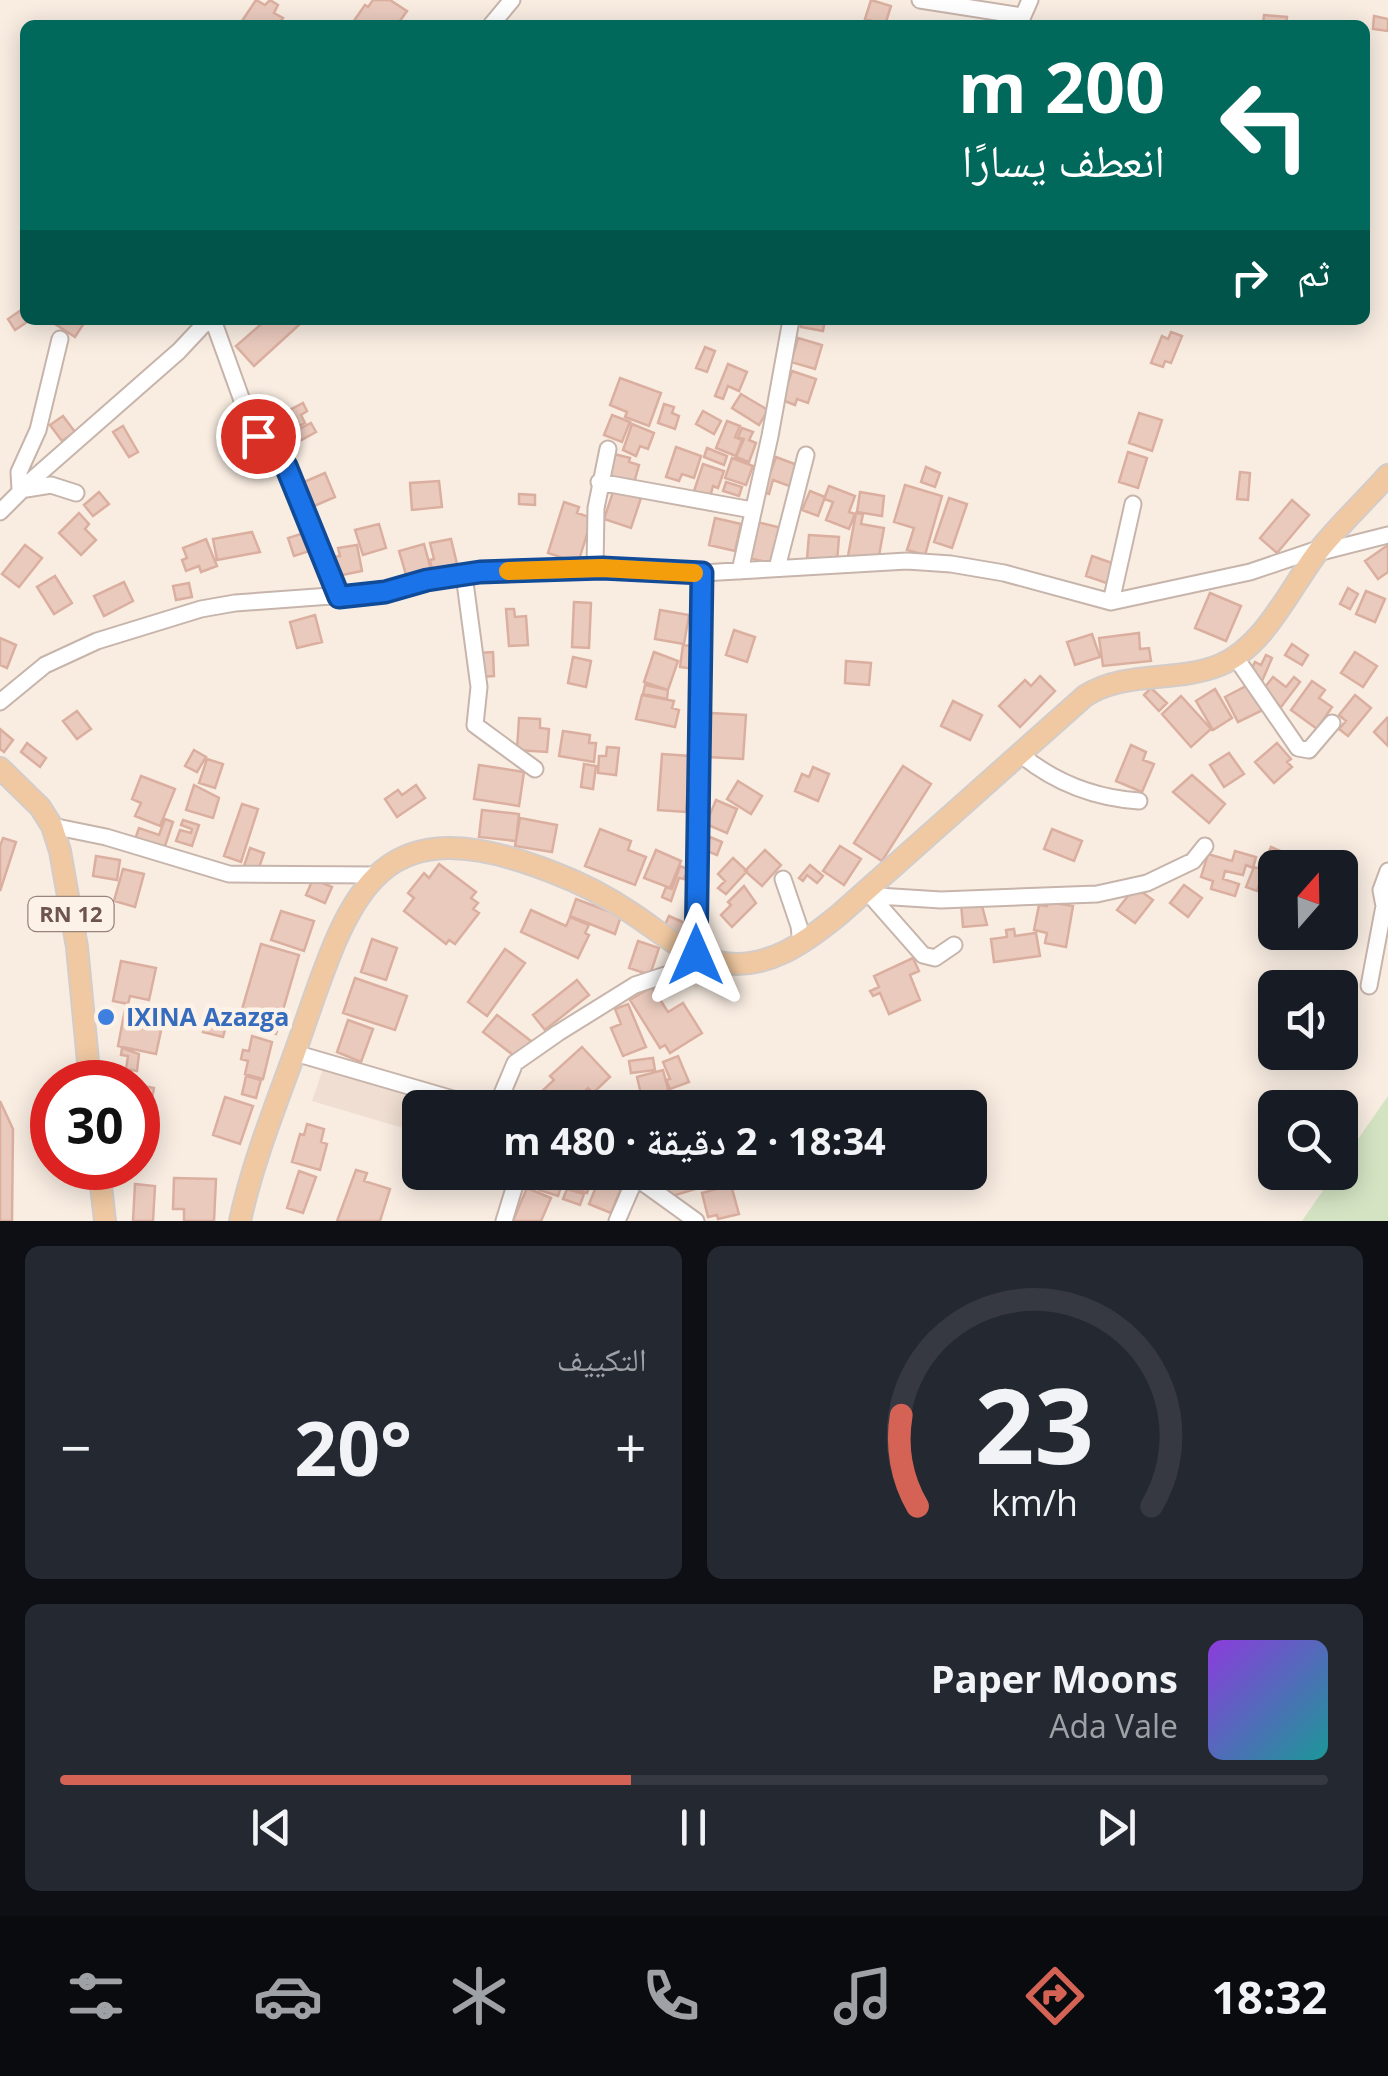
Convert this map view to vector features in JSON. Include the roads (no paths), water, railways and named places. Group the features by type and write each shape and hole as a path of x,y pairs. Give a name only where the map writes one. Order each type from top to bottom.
{"main road":[{"path":"240,1221 295,1052 343,924 376,875 403,858 438,847 480,848 595,890 696,955 718,962 768,959 802,944 867,896 1079,700 1119,681 1196,672 1236,658 1256,638 1319,550 1388,475"},
{"name":"RN 12","path":"0,768 35,801 52,826 60,850 77,947 88,1060"},
{"path":"102,1190 106,1221"}],"street":[{"path":"495,20 512,0"},
{"path":"920,0 1021,20 1030,0"},
{"path":"0,512 206,325"},
{"path":"213,325 248,417 258,436 286,466 339,597"},
{"path":"740,570 770,436 789,325"},
{"path":"20,490 20,472 38,430 60,339"},
{"path":"595,568 599,482 608,449"},
{"path":"777,568 806,455"},
{"path":"599,482 752,510"},
{"path":"20,490 52,485 76,493"},
{"path":"1111,602 1133,504"},
{"path":"0,702 45,665 98,640 168,618 234,603 385,592 464,575 595,568 702,573 896,561 951,564 1004,573 1111,602 1250,572 1319,550 1388,535"},
{"path":"696,955 702,573"},
{"path":"464,575 479,687 475,724 536,769"},
{"path":"1236,658 1298,748 1310,750 1332,723"},
{"path":"1020,754 1043,773 1076,788 1139,800"},
{"path":"52,826 106,837 230,874 376,875"},
{"path":"867,896 940,900 1097,894 1148,884 1192,860 1205,846"},
{"path":"1369,986 1383,913 1381,890 1388,871"},
{"path":"783,878 802,944"},
{"path":"867,896 923,956 935,958 954,946"},
{"path":"504,1090 516,1064 588,1012 635,985 718,962"},
{"path":"295,1052 423,1090"},
{"path":"504,1221 513,1190"},
{"path":"617,1221 627,1190"},
{"path":"653,1190 696,1221"}],"place":[{"name":"IXINA Azazga","path":"106,1017"}]}
